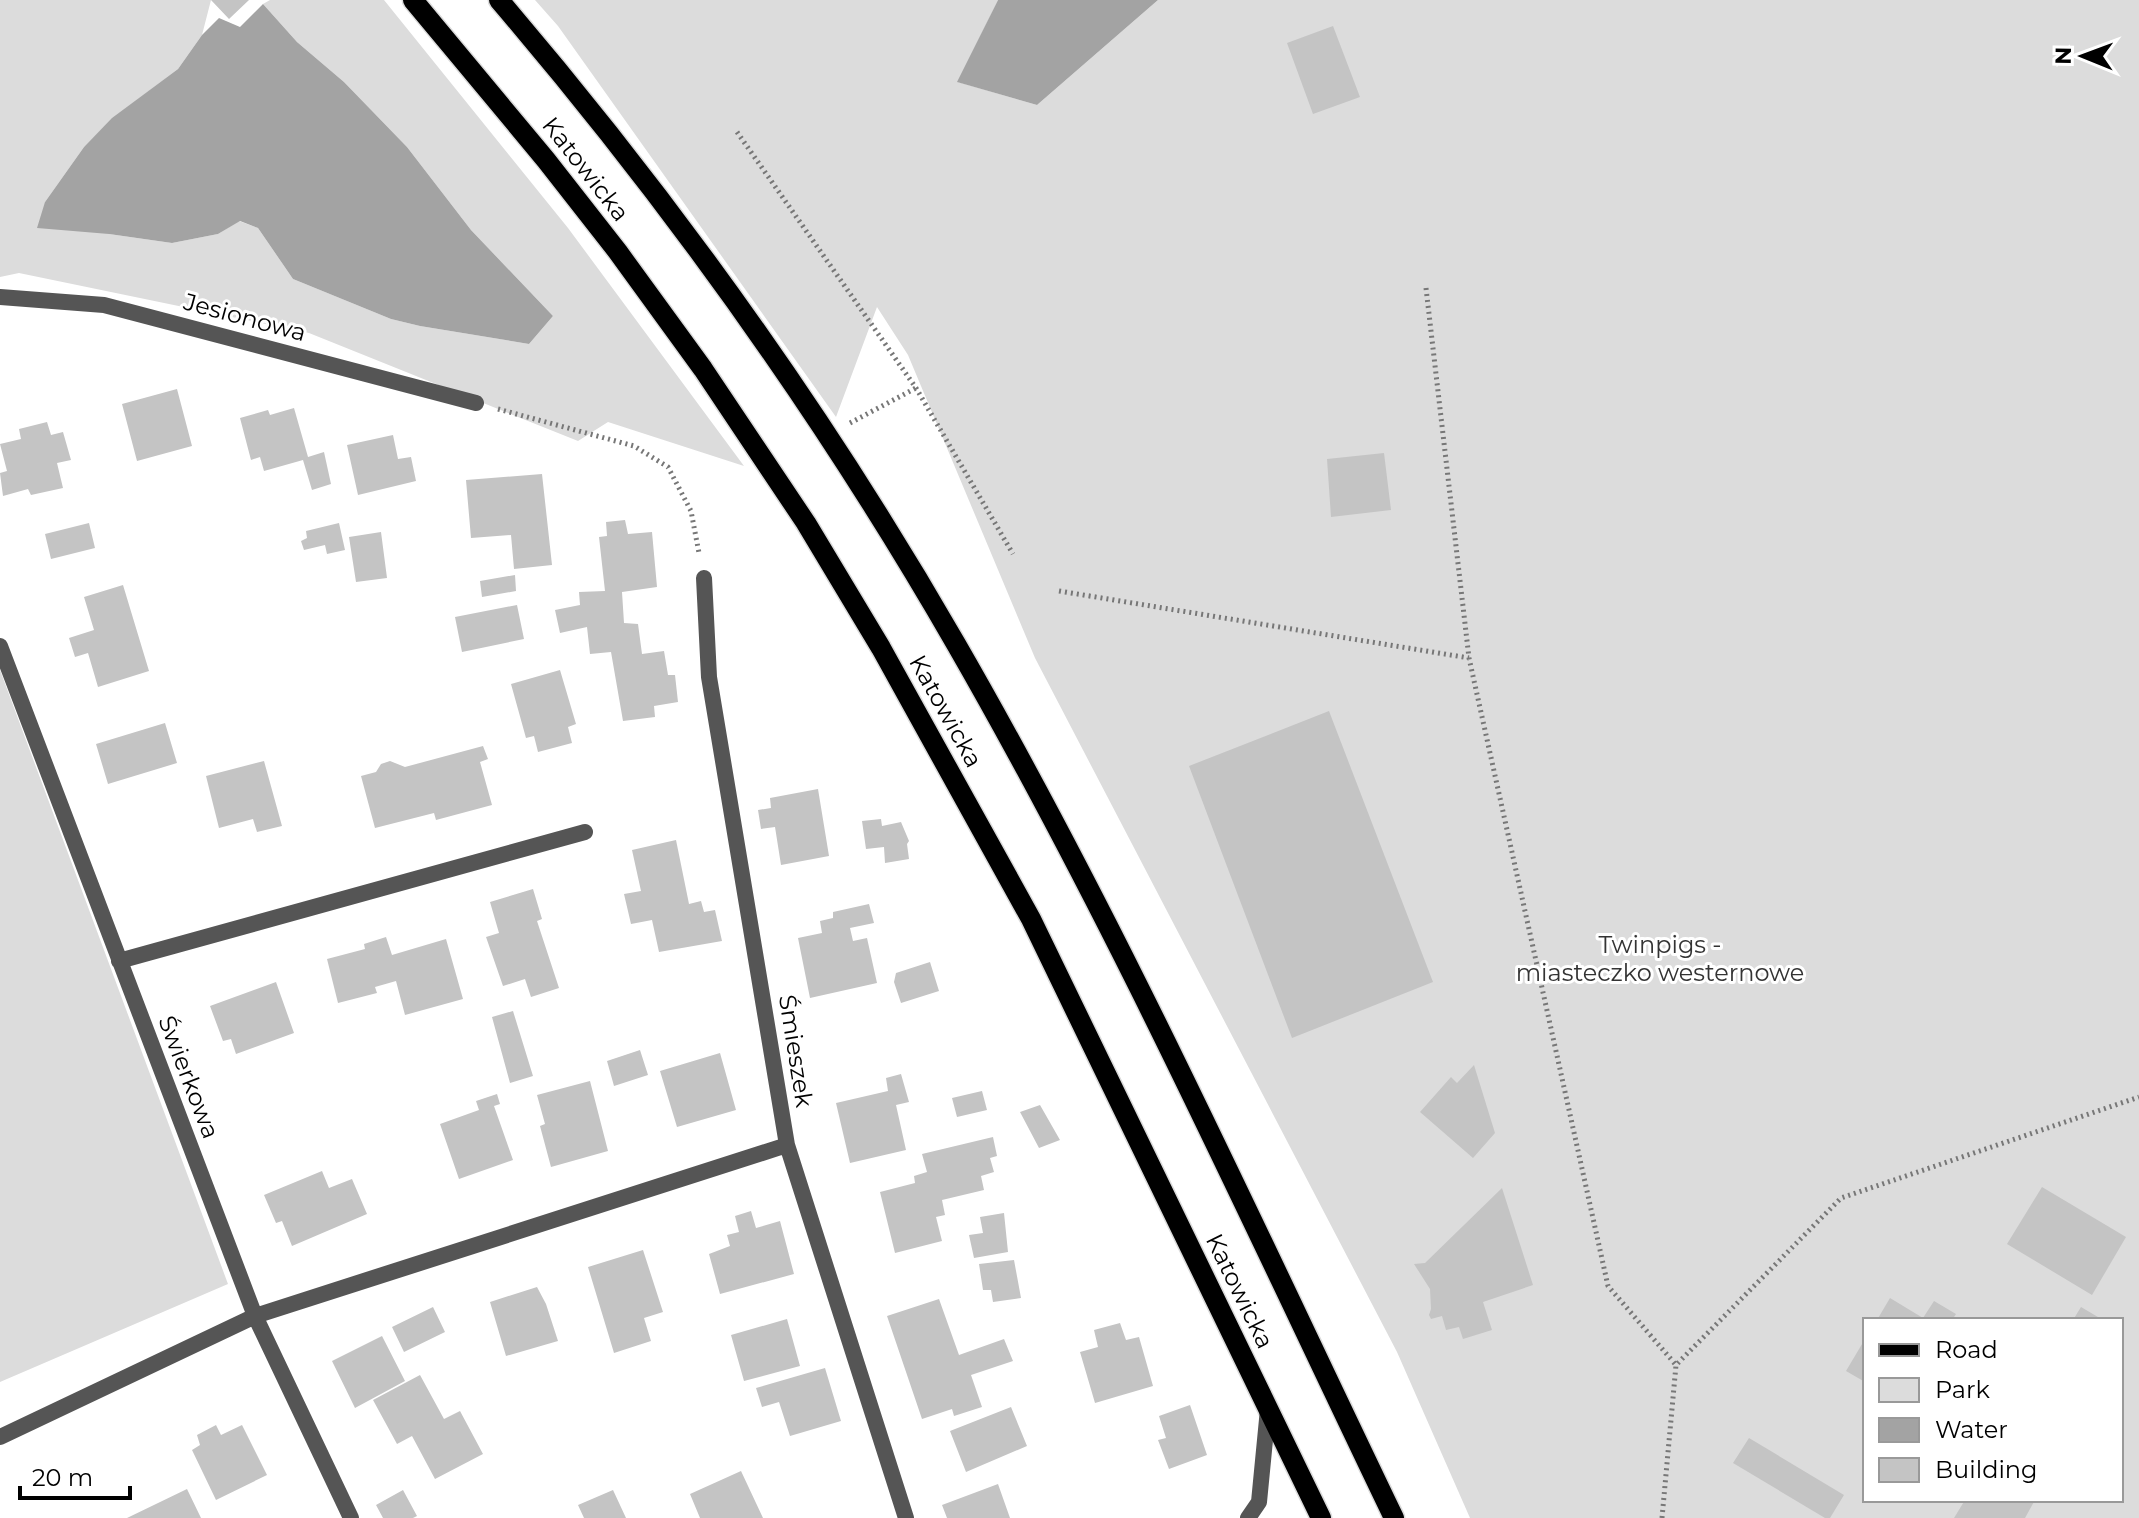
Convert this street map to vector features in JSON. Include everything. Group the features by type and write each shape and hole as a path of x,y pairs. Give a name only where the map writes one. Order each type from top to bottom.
{"main road":[{"name":"Katowicka","path":"413,0 537,148 618,252 703,369 806,523 917,711 1031,919 1321,1518"},
{"name":"Katowicka","path":"499,0 640,172 781,368 955,642 1063,837 1394,1518"}],"street":[{"name":"Jesionowa","path":"0,297 104,305 476,403"},
{"name":"Śmieszek","path":"704,578 709,677 787,1145 906,1518"},
{"name":"Świerkowa","path":"0,646 255,1316 351,1518"},
{"path":"119,961 585,832"},
{"path":"0,1437 255,1316 787,1145"},
{"path":"1248,1518 1259,1502 1268,1409"}],"path":[{"path":"737,132 916,388 1013,554"},
{"path":"1426,288 1469,658 1608,1286 1676,1365"},
{"path":"826,436 916,388"},
{"path":"476,403 634,446 668,467 691,511 704,578"},
{"path":"1059,591 1469,658"},
{"path":"1662,1518 1676,1365 1841,1198 2139,1097"}],"green space":[{"path":"0,0 211,0 202,35 178,69 113,118 84,147 45,202 109,234 172,243 218,234 239,221 258,228 293,279 391,319 529,344 553,316 471,230 407,147 344,82 297,42 263,4 270,0 384,0 568,228 744,466 608,422 578,441 309,333 19,273 0,277"},
{"name":"Twinpigs - miasteczko westernowe","path":"535,0 998,0 958,82 1037,105 1158,0 2139,0 2139,1518 1470,1518 1397,1352 1035,658 908,355 877,307 836,417 558,26"},
{"path":"0,670 228,1284 0,1382"}],"water":[{"path":"998,0 1158,0 1037,105 957,82"},
{"path":"263,4 297,42 344,82 407,147 471,230 553,316 529,344 391,319 293,279 258,228 240,221 218,234 172,243 37,228 45,202 84,147 112,118 178,69 202,35 219,18 240,27"}],"building":[{"path":"211,0 249,0 229,19"},
{"path":"1333,26 1360,97 1313,114 1287,43"},
{"path":"177,389 192,446 137,461 122,404"},
{"path":"294,408 308,457 324,452 331,484 312,490 303,460 264,471 260,457 251,460 240,418 268,410 270,415"},
{"path":"47,422 51,435 63,432 71,460 57,463 63,488 31,495 28,489 3,496 0,473 7,471 0,444 21,439 19,429"},
{"path":"393,435 398,459 411,457 416,481 358,495 347,445"},
{"path":"1384,453 1391,510 1331,517 1327,459"},
{"path":"542,474 552,565 514,569 511,535 471,538 466,480"},
{"path":"625,520 628,534 652,532 657,587 622,592 624,623 638,624 642,654 664,651 668,675 675,675 678,702 654,706 655,717 623,721 611,652 590,654 587,627 560,633 555,610 580,605 579,592 605,591 599,537 607,536 606,522"},
{"path":"89,523 95,548 51,559 45,534"},
{"path":"339,523 345,550 327,554 325,545 304,550 301,541 307,538 306,531"},
{"path":"381,532 387,578 356,582 349,537"},
{"path":"515,575 516,591 482,597 480,581"},
{"path":"123,585 149,671 98,687 88,653 75,657 69,638 94,630 84,597"},
{"path":"517,605 524,639 462,652 455,617"},
{"path":"560,670 576,724 568,727 572,743 538,752 534,736 526,738 511,684"},
{"path":"1329,711 1433,982 1292,1038 1189,766"},
{"path":"165,723 177,763 108,784 96,744"},
{"path":"483,746 488,759 480,762 492,805 436,820 434,813 375,828 361,776 376,772 381,764 390,761 405,767"},
{"path":"264,761 282,826 257,832 253,819 219,828 206,776"},
{"path":"818,789 829,856 781,865 775,827 761,829 758,810 771,808 770,798"},
{"path":"881,819 882,826 901,822 909,841 909,859 885,863 884,847 866,849 862,821"},
{"path":"676,840 689,904 701,901 704,912 715,910 722,941 659,952 652,920 631,924 624,894 641,891 632,850"},
{"path":"533,889 542,919 537,921 559,988 531,997 525,979 503,986 486,937 499,933 490,902"},
{"path":"869,904 874,923 850,928 853,941 867,938 877,983 810,998 798,938 822,933 820,921 833,918 833,912"},
{"path":"386,937 392,955 446,939 463,999 405,1015 396,981 375,987 377,993 338,1003 327,959 365,949 364,944"},
{"path":"930,962 939,991 901,1003 894,982 896,973"},
{"path":"276,982 294,1033 236,1054 231,1039 223,1041 210,1006"},
{"path":"513,1011 533,1076 510,1083 492,1017"},
{"path":"640,1050 648,1075 614,1086 607,1061"},
{"path":"720,1053 736,1110 677,1127 660,1071"},
{"path":"1474,1065 1495,1133 1473,1158 1420,1112 1451,1077 1457,1083"},
{"path":"901,1074 909,1102 896,1105 906,1150 850,1163 836,1103 888,1091 886,1078"},
{"path":"590,1081 608,1151 551,1167 540,1126 545,1124 537,1095"},
{"path":"982,1091 987,1110 957,1117 952,1098"},
{"path":"497,1094 500,1104 494,1106 513,1160 459,1179 440,1124 479,1110 476,1101"},
{"path":"1040,1105 1060,1140 1039,1148 1020,1112"},
{"path":"993,1137 997,1156 990,1158 994,1172 981,1176 984,1190 942,1200 945,1215 936,1217 942,1241 895,1253 880,1192 915,1183 914,1176 927,1172 922,1154"},
{"path":"322,1171 329,1188 352,1179 367,1214 292,1246 282,1221 276,1223 264,1195"},
{"path":"2042,1187 2126,1237 2092,1295 2007,1244"},
{"path":"1502,1188 1533,1285 1483,1302 1492,1330 1463,1339 1459,1327 1446,1330 1442,1316 1431,1319 1430,1289 1414,1264 1425,1263"},
{"path":"751,1211 756,1228 780,1221 794,1274 720,1294 709,1254 730,1246 727,1235 739,1232 735,1216"},
{"path":"1004,1213 1008,1252 974,1258 969,1235 983,1233 980,1217"},
{"path":"643,1250 663,1312 644,1318 651,1341 614,1353 588,1267"},
{"path":"1014,1260 1021,1298 993,1302 991,1290 983,1290 979,1264"},
{"path":"537,1287 558,1341 506,1356 490,1302"},
{"path":"1890,1298 1923,1318 1878,1318"},
{"path":"939,1299 959,1355 1004,1339 1013,1361 971,1375 982,1407 954,1416 952,1409 922,1419 887,1316"},
{"path":"1934,1301 1956,1314 1953,1318 1923,1318"},
{"path":"433,1307 445,1332 404,1352 392,1327"},
{"path":"2081,1307 2100,1318 2074,1318"},
{"path":"787,1319 800,1366 744,1381 731,1335"},
{"path":"1120,1323 1126,1340 1139,1337 1153,1386 1095,1403 1080,1352 1098,1347 1094,1330"},
{"path":"382,1336 405,1381 355,1408 332,1361"},
{"path":"1863,1342 1863,1381 1846,1371"},
{"path":"825,1368 841,1421 790,1436 779,1402 762,1407 756,1388"},
{"path":"420,1375 444,1419 460,1411 483,1454 435,1479 412,1436 397,1444 373,1400"},
{"path":"1190,1405 1207,1455 1169,1469 1158,1440 1166,1438 1159,1416"},
{"path":"1011,1407 1027,1446 966,1472 950,1431"},
{"path":"216,1425 221,1435 242,1425 267,1475 216,1500 192,1450 200,1445 197,1435"},
{"path":"1749,1438 1844,1495 1830,1518 1825,1518 1733,1463"},
{"path":"741,1471 763,1518 700,1518 690,1494"},
{"path":"998,1484 1010,1518 947,1518 942,1505"},
{"path":"187,1489 201,1518 127,1518"},
{"path":"403,1490 417,1516 383,1518 376,1505"},
{"path":"613,1490 626,1518 584,1518 578,1505"},
{"path":"1964,1502 2034,1502 2025,1518 1954,1518"}]}
